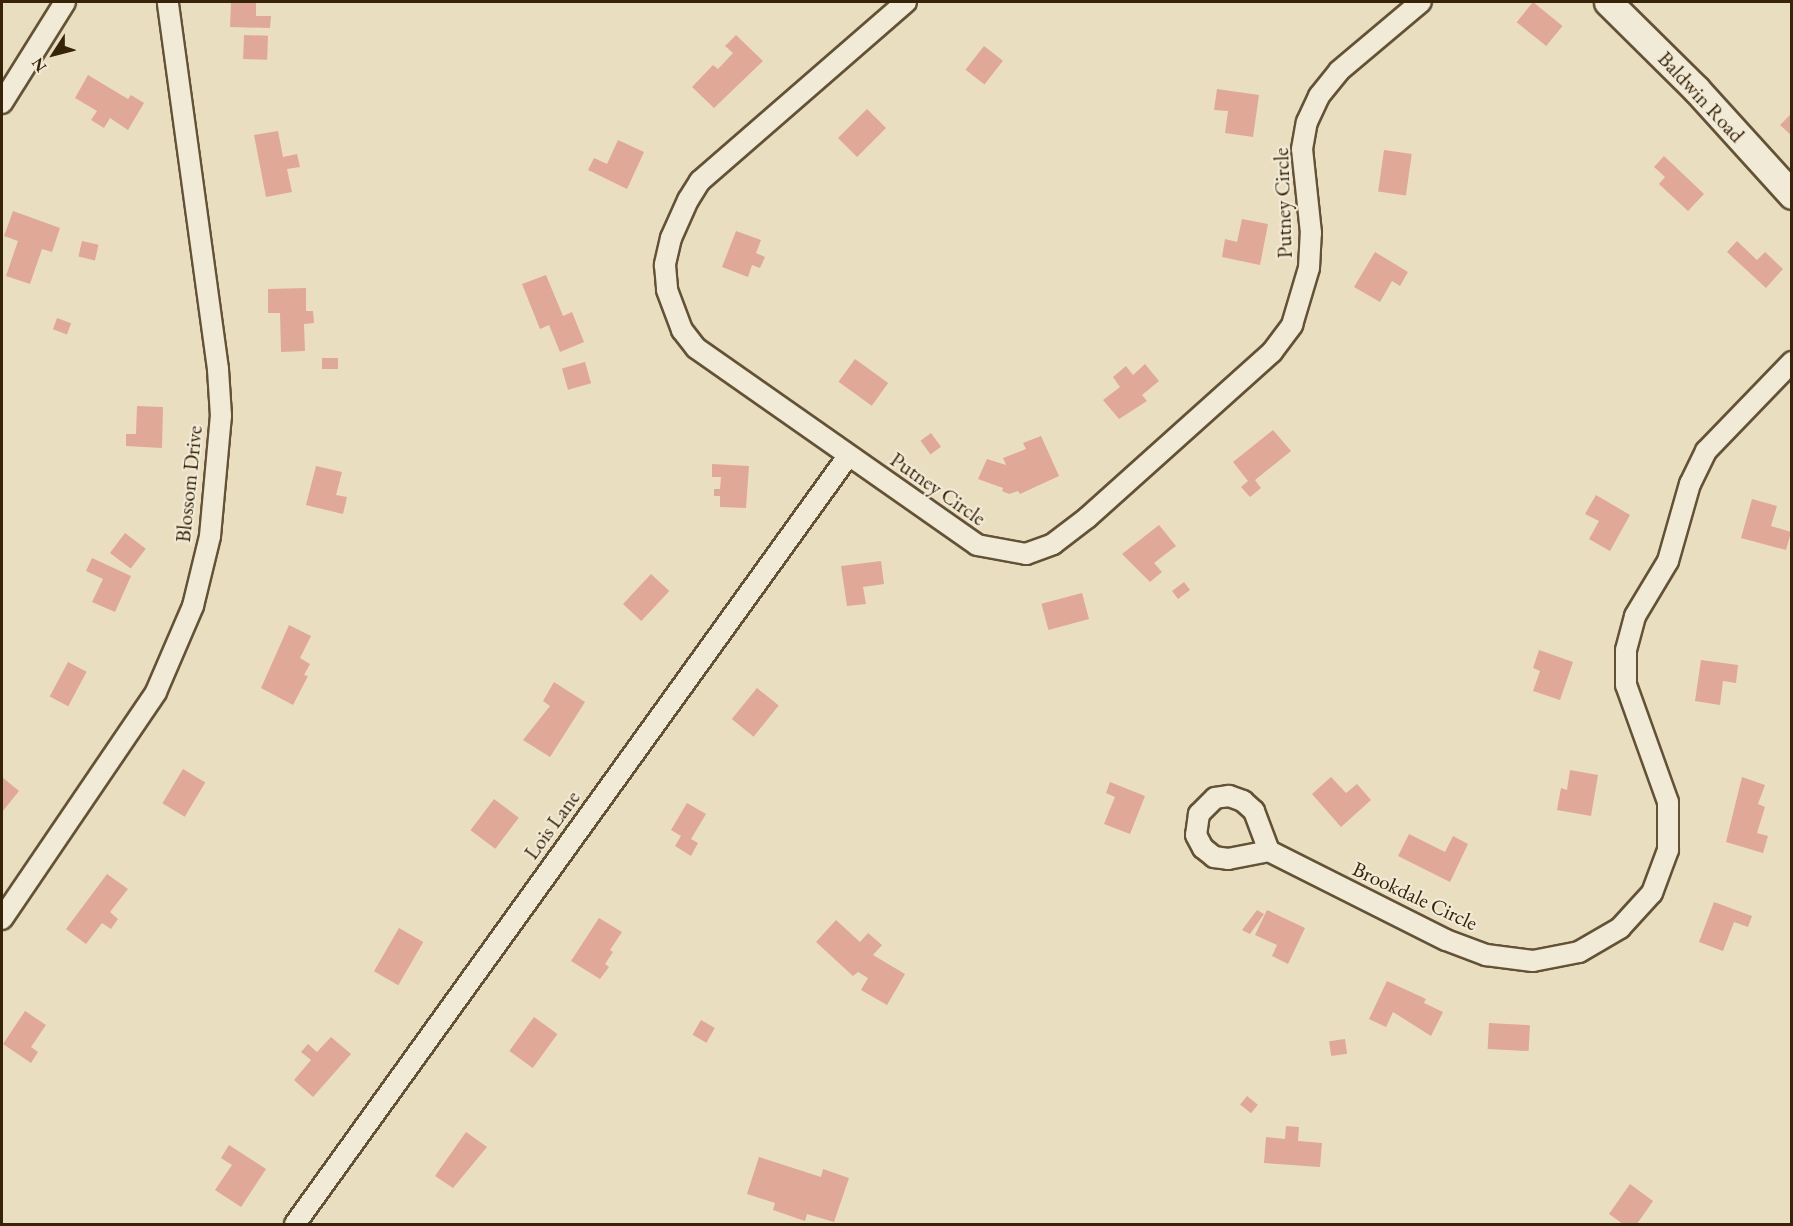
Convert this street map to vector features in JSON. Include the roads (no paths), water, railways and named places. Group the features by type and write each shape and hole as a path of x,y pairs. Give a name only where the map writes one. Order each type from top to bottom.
{"street":[{"path":"2,103 65,2"},
{"name":"Blossom Drive","path":"2,919 156,692 193,606 210,537 221,416 218,369 168,2"},
{"name":"Putney Circle","path":"906,2 700,181 679,217 665,265 673,310 696,348 977,546 1026,554 1071,532 1272,352 1292,325 1310,268 1311,233 1302,149 1306,122 1319,96 1339,71 1420,2"},
{"name":"Baldwin Road","path":"1608,2 1696,88 1791,195"},
{"name":"Brookdale Circle","path":"1269,852 1446,940 1486,955 1533,961 1556,957 1580,952 1620,928 1652,893 1668,850 1668,802 1626,685 1626,650 1635,616 1668,561 1690,484 1706,451 1791,362"},
{"name":"Lois Lane","path":"295,1224 848,456"}]}
